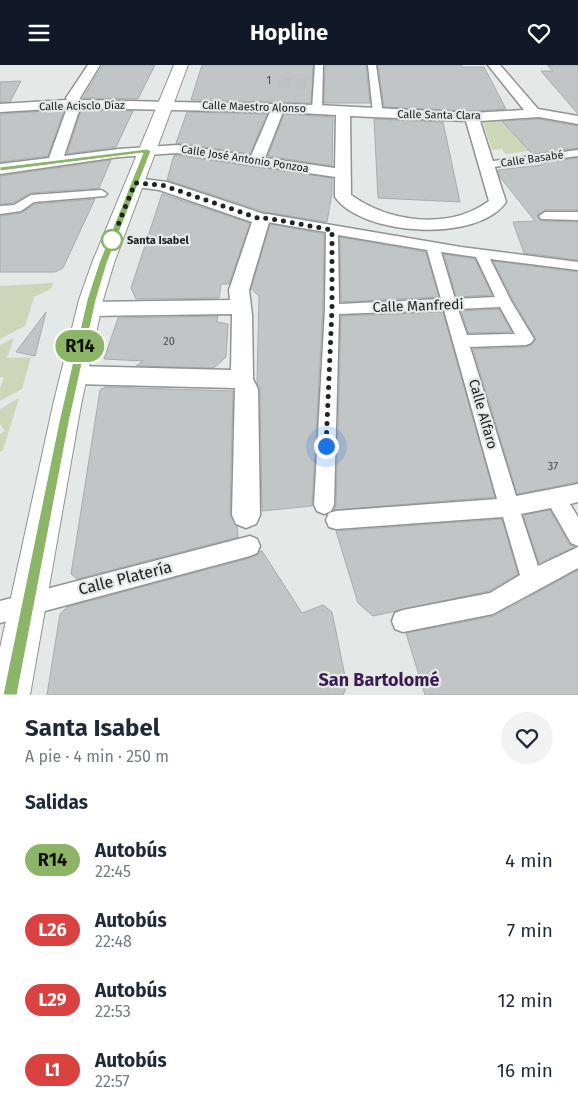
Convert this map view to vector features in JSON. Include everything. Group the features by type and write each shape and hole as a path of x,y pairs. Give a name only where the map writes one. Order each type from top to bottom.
{"main road":[{"path":"10,695 89,309 101,270 181,65"}],"street":[{"path":"55,161 75,104 73,97 94,65"},
{"path":"317,109 317,84 320,65"},
{"path":"372,65 378,114"},
{"path":"494,65 534,113"},
{"name":"Calle Acisclo Díaz","path":"0,108 75,104 165,105"},
{"name":"Calle Maestro Alonso","path":"165,105 343,111"},
{"path":"257,160 278,108"},
{"path":"343,111 343,197 361,211 405,224 453,223 476,218 492,209 498,202 472,117"},
{"name":"Calle Santa Clara","path":"343,111 472,117 534,113 578,120"},
{"name":"Calle José Antonio Ponzoa","path":"0,169 55,161 183,149 343,175"},
{"name":"Calle Basabé","path":"486,165 578,153"},
{"path":"135,183 162,185 261,219 267,218 434,248 578,267"},
{"path":"0,210 17,208 31,199 101,194"},
{"path":"545,217 578,216"},
{"path":"246,515 247,389 242,379 239,290 261,219"},
{"path":"324,505 332,309 332,230"},
{"name":"Calle Alfaro","path":"434,248 509,507 532,579"},
{"path":"462,341 526,339 504,302 481,255"},
{"name":"Calle Manfredi","path":"332,309 504,302"},
{"path":"89,309 240,307"},
{"path":"74,375 242,379"},
{"path":"336,519 509,507 578,493"},
{"path":"555,497 578,536"},
{"name":"Calle Platería","path":"0,612 250,546"},
{"path":"404,621 493,603 532,579 578,557"}],"green space":[{"path":"502,121 529,151 505,154 502,149 492,150 483,122"},
{"path":"53,283 51,289 34,297 25,326 0,339 0,286"},
{"path":"14,338 7,358 31,357 22,389 0,401 0,388 4,378 0,377 0,345"},
{"path":"19,398 3,450 0,452 0,434 5,431 0,424 0,409"}],"building":[{"path":"103,65 155,65 138,99 83,98"},
{"path":"202,65 313,65 311,103 191,100"},
{"path":"325,65 366,65 370,103 324,103"},
{"path":"378,65 461,65 462,67 484,67 506,109 472,111 384,107"},
{"path":"547,65 578,65 578,114 541,71 553,71"},
{"path":"21,81 10,102 0,102 0,82"},
{"path":"64,110 48,156 0,162 0,114"},
{"path":"81,110 133,111 116,147 67,154"},
{"path":"187,112 267,114 250,154 176,143"},
{"path":"284,114 333,117 332,166 268,156"},
{"path":"374,119 443,122 460,202 378,198"},
{"path":"539,119 578,126 578,148 532,154 502,121"},
{"path":"174,155 332,178 332,193 327,222 265,212 167,180"},
{"path":"578,158 578,210 545,210 537,216 541,221 578,222 578,260 524,253 513,222 535,221 500,177 498,170 542,165 540,163"},
{"path":"111,160 99,188 31,193 13,203 0,204 0,176"},
{"path":"162,194 250,223 229,284 221,284 219,298 136,299 131,288"},
{"path":"95,199 63,268 55,272 0,272 0,216 21,213 35,204"},
{"path":"270,224 324,234 323,309 312,506 262,511 260,389 257,383 259,296 251,289"},
{"path":"340,237 426,252 439,297 341,302"},
{"path":"444,254 475,259 492,295 456,297"},
{"path":"493,261 578,272 578,482 517,494 473,349 526,347 536,339"},
{"path":"499,309 512,332 468,333 461,311"},
{"path":"46,312 35,356 16,352"},
{"path":"443,312 495,497 334,510 336,505 341,316"},
{"path":"218,316 217,322 228,324 226,357 214,368 136,366 143,361 104,359 118,318"},
{"path":"105,387 233,391 230,515 237,526 238,537 77,579 71,574 100,390"},
{"path":"550,510 569,544 575,547 539,563 523,515"},
{"path":"502,519 518,574 489,591 373,616 358,603 336,531"},
{"path":"262,551 302,613 323,605 332,612 347,686 343,695 47,695 60,614 67,607 250,558 258,555"},
{"path":"578,570 578,695 425,695 406,633 494,616"}],"tunnel":[{"path":"284,80 284,83 315,84"}],"bus line":[{"name":"R14","path":"0,169 147,151 103,263 91,300 64,422 10,695"}],"place":[{"name":"Santa Isabel","path":"112,240"}],"district":[{"name":"San Bartolomé","path":"379,680"}],"route":[{"path":"112,240 135,183 162,185 261,219 267,218 332,230 332,309 326,446"}]}
